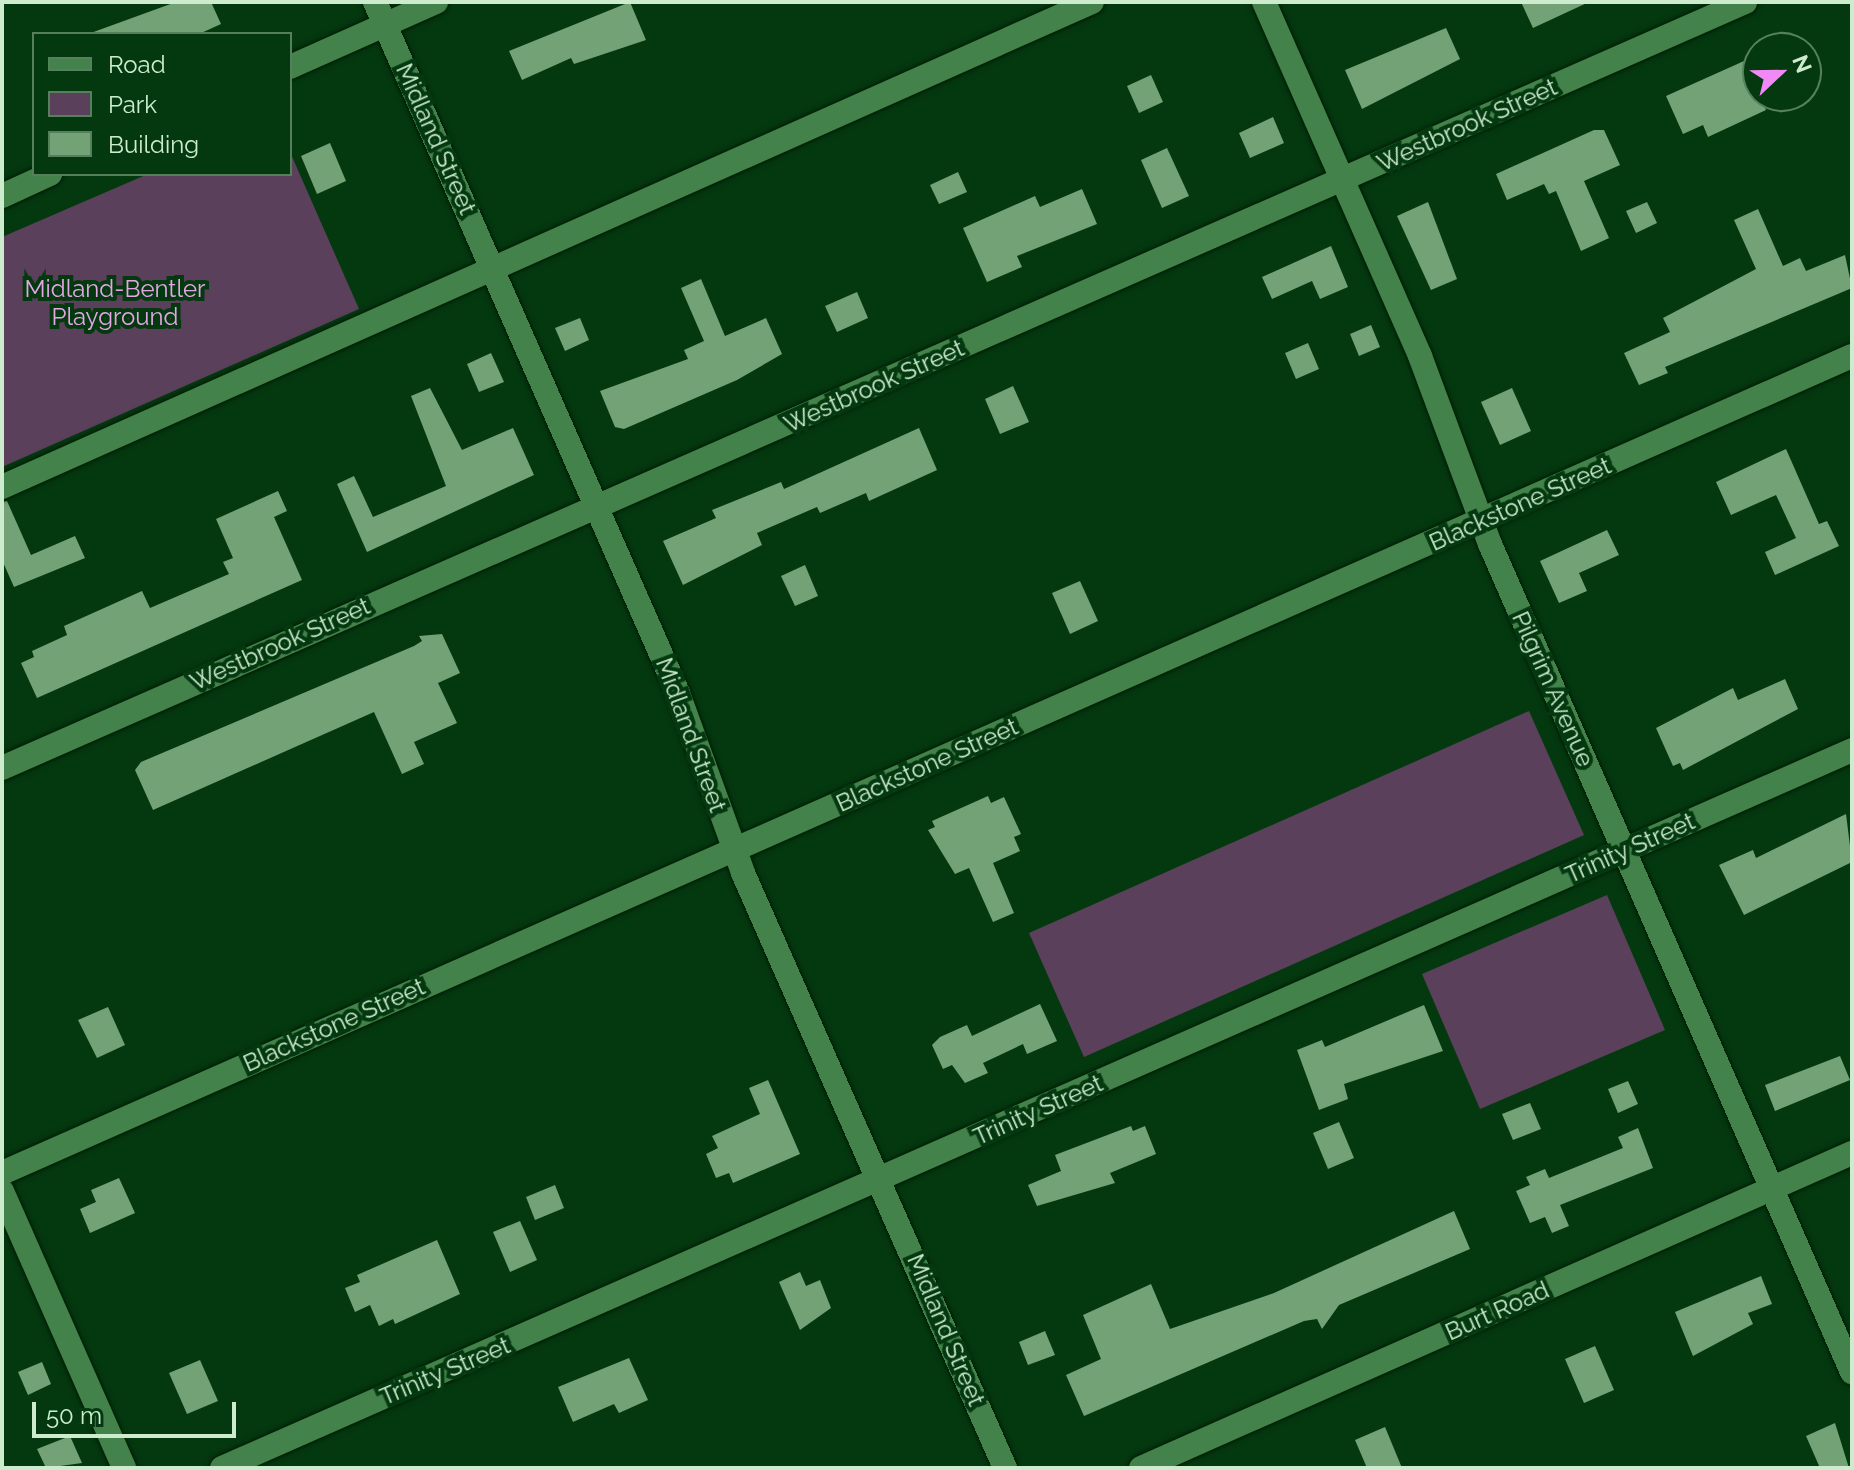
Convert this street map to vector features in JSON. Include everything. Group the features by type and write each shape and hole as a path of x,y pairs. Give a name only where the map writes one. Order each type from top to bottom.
{"street":[{"path":"292,66 380,13 436,2"},
{"path":"2,487 1092,2"},
{"name":"Pilgrim Avenue","path":"1264,2 1420,356 1482,520 1624,851 1852,1372"},
{"name":"Westbrook Street","path":"2,768 1745,2"},
{"name":"Midland Street","path":"380,13 678,693 734,849 1005,1468"},
{"path":"2,196 46,176"},
{"name":"Blackstone Street","path":"2,1173 1852,356"},
{"name":"Trinity Street","path":"222,1468 1852,750"},
{"name":"Burt Road","path":"1141,1468 1852,1153"},
{"path":"2,1191 124,1468"}],"green space":[{"name":"Midland-Bentler Playground","path":"292,157 359,309 2,467 2,237 143,176 292,176"},
{"path":"1529,711 1584,835 1084,1057 1029,933"},
{"path":"1607,895 1665,1030 1480,1109 1422,974"}],"building":[{"path":"176,2 211,2 221,24 203,32 94,32"},
{"path":"630,2 646,40 574,64 571,58 522,80 509,51"},
{"path":"1521,2 1589,2 1533,28"},
{"path":"1446,28 1460,59 1362,109 1345,70"},
{"path":"1742,62 1742,112 1762,112 1708,137 1703,125 1683,134 1666,96"},
{"path":"1151,75 1163,102 1139,113 1127,86"},
{"path":"1273,117 1284,143 1250,158 1239,133"},
{"path":"1594,130 1604,130 1620,165 1584,181 1609,238 1581,251 1556,191 1549,194 1544,184 1507,200 1496,174"},
{"path":"330,143 346,181 317,194 301,156"},
{"path":"1167,148 1189,196 1162,208 1141,160"},
{"path":"958,172 967,192 939,204 930,185"},
{"path":"1082,189 1097,224 1017,256 1022,267 987,282 963,228 1035,196 1040,207"},
{"path":"1428,202 1457,279 1431,290 1397,216"},
{"path":"1647,202 1657,223 1636,233 1626,211"},
{"path":"1758,209 1783,266 1800,258 1806,271 1845,255 1852,288 1665,367 1668,373 1639,385 1624,353 1670,332 1663,318 1756,269 1734,220"},
{"path":"1331,246 1348,287 1320,299 1312,281 1272,299 1262,277"},
{"path":"701,279 725,336 766,318 782,354 737,380 624,429 615,427 600,391 688,359 684,350 704,341 681,288"},
{"path":"857,292 868,318 837,332 825,306"},
{"path":"580,318 589,340 565,351 555,328"},
{"path":"1371,325 1380,347 1359,356 1350,334"},
{"path":"1308,343 1319,369 1296,379 1285,353"},
{"path":"491,353 504,382 479,392 467,364"},
{"path":"1013,386 1029,422 1000,434 985,399"},
{"path":"430,388 462,450 513,428 534,475 367,552 337,484 354,476 373,517 446,486 411,396"},
{"path":"1512,388 1531,431 1500,445 1481,402"},
{"path":"919,428 937,470 869,501 866,493 820,513 817,507 757,533 762,545 683,585 663,541 716,518 712,510 781,482 784,489"},
{"path":"1786,449 1819,524 1827,521 1839,546 1775,575 1765,552 1796,538 1776,495 1731,515 1716,482"},
{"path":"278,491 287,511 274,517 302,580 37,698 21,663 34,657 32,651 67,635 64,626 142,591 150,608 229,574 223,562 233,558 216,519"},
{"path":"7,501 31,555 75,536 85,558 14,587 2,560 2,502"},
{"path":"1607,530 1619,555 1579,573 1587,591 1559,603 1540,561"},
{"path":"805,565 818,596 795,606 781,576"},
{"path":"1080,581 1098,621 1070,634 1052,593"},
{"path":"442,634 460,673 438,683 457,723 414,742 424,764 402,774 374,712 153,810 135,770 141,762 414,646 422,641 419,636"},
{"path":"1785,679 1798,709 1683,770 1680,763 1673,766 1656,728 1733,688 1738,700"},
{"path":"988,796 991,803 1004,797 1021,834 1014,837 1020,851 993,863 1014,913 993,922 969,868 955,874 928,830 935,827 932,821"},
{"path":"1846,814 1852,862 1744,915 1719,865 1753,850 1756,858"},
{"path":"1040,1004 1057,1041 1027,1054 1023,1044 983,1063 988,1073 965,1083 952,1065 943,1069 932,1045 940,1037 967,1025 972,1036"},
{"path":"1424,1005 1443,1051 1344,1084 1348,1099 1319,1110 1297,1050 1322,1040 1325,1047"},
{"path":"108,1007 125,1045 97,1058 78,1020"},
{"path":"1840,1056 1850,1080 1775,1111 1765,1085"},
{"path":"768,1080 800,1154 733,1183 729,1173 716,1178 706,1154 718,1148 712,1136 760,1114 749,1088"},
{"path":"1628,1081 1638,1104 1618,1113 1608,1089"},
{"path":"1530,1103 1541,1129 1513,1140 1502,1114"},
{"path":"1339,1122 1354,1158 1328,1169 1313,1133"},
{"path":"1131,1126 1133,1131 1145,1126 1156,1154 1110,1173 1115,1183 1037,1206 1028,1185 1061,1171 1055,1155"},
{"path":"1638,1128 1653,1168 1560,1205 1569,1226 1552,1233 1545,1217 1530,1223 1516,1191 1530,1185 1526,1177 1545,1169 1549,1178 1623,1148 1618,1137"},
{"path":"119,1178 135,1213 90,1233 80,1209 96,1202 91,1190"},
{"path":"555,1185 564,1208 535,1220 526,1197"},
{"path":"1454,1211 1470,1249 1339,1305 1322,1329 1317,1319 1304,1321 1084,1416 1066,1375 1101,1359 1083,1315 1151,1284 1170,1329 1274,1293"},
{"path":"520,1221 537,1260 510,1272 493,1232"},
{"path":"437,1240 460,1294 395,1324 393,1319 379,1326 370,1305 355,1312 345,1288 360,1282 357,1275"},
{"path":"800,1272 806,1286 820,1280 831,1308 800,1330 779,1282"},
{"path":"1761,1276 1772,1304 1748,1313 1753,1324 1693,1356 1675,1312"},
{"path":"1045,1331 1055,1355 1028,1365 1019,1342"},
{"path":"1595,1346 1614,1390 1584,1403 1565,1359"},
{"path":"629,1358 648,1400 619,1413 614,1404 573,1422 558,1387"},
{"path":"200,1360 218,1401 187,1414 169,1373"},
{"path":"42,1362 51,1384 28,1395 18,1372"},
{"path":"1835,1423 1849,1468 1820,1468 1806,1436"},
{"path":"1385,1427 1402,1468 1367,1468 1355,1440"},
{"path":"70,1436 82,1463 46,1468 37,1449"}]}
